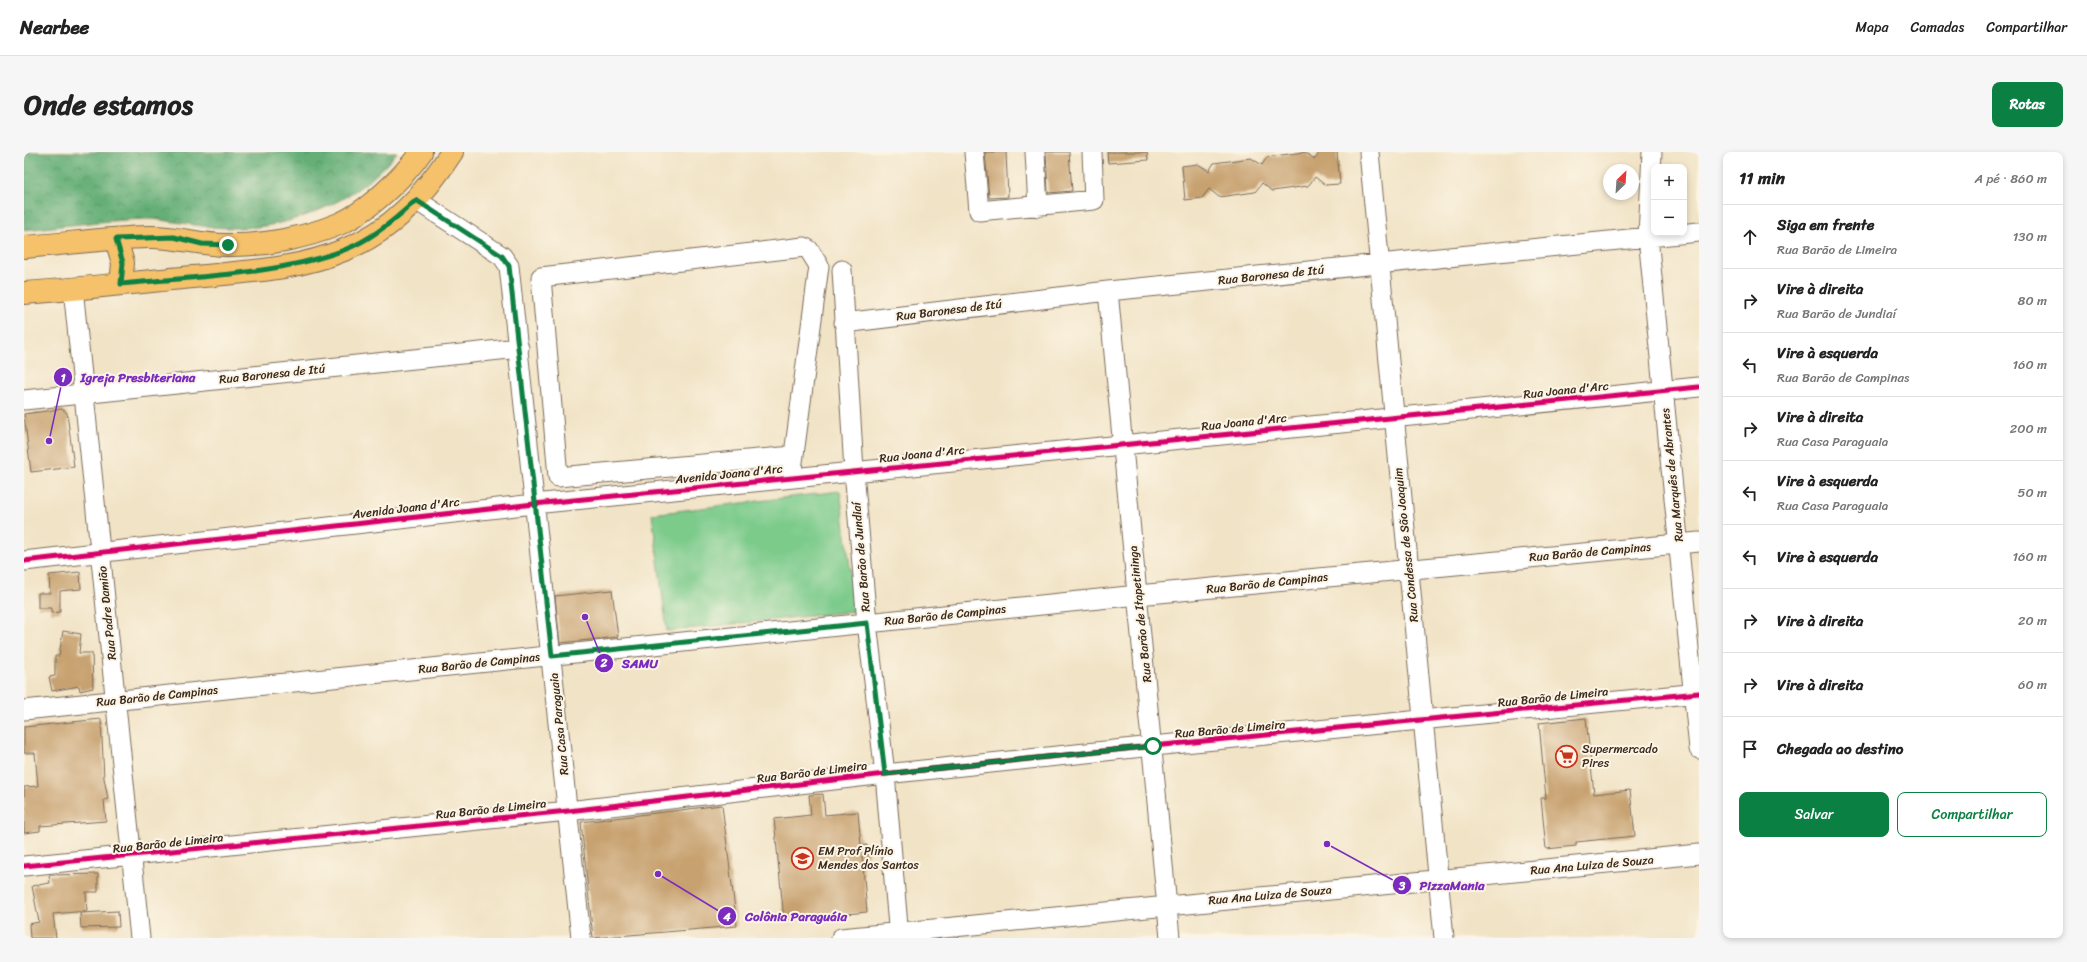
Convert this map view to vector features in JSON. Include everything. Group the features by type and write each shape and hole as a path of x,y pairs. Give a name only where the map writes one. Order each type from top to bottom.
{"main road":[{"path":"27,252 116,239 174,237 202,244 228,245 263,243 312,233 340,223 368,206 402,174 421,152"},
{"path":"24,292 258,270 307,262 344,250 372,236 396,219 416,200 433,180 452,152"},
{"path":"116,239 123,263 121,284"}],"street":[{"path":"974,152 980,211 1038,207 1094,200 1092,152"},
{"path":"1035,152 1038,207"},
{"name":"Rua Condessa de São Joaquim","path":"1369,152 1393,418 1444,938"},
{"name":"Rua Marquês de Abrantes","path":"1652,152 1648,237 1679,544 1696,693 1699,749"},
{"name":"Rua Casa Paraguaia","path":"416,200 502,256 509,266 520,348 534,504 552,656 581,938"},
{"name":"Rua Baronesa de Itú","path":"844,323 1108,291 1699,232"},
{"path":"791,477 819,266 809,250 804,247 541,277 558,477 793,456"},
{"name":"Rua Barão de Jundiaí","path":"842,270 854,471 867,623 885,774 898,935"},
{"name":"Rua Padre Damião","path":"73,288 140,938"},
{"name":"Rua Barão de Itapetininga","path":"1108,291 1121,444 1153,746 1170,938"},
{"name":"Rua Baronesa de Itú","path":"24,400 520,348"},
{"name":"Rua Joana d'Arc","path":"791,477 1699,388"},
{"name":"Avenida Joana d'Arc","path":"24,561 100,554 534,504 791,477"},
{"name":"Rua Barão de Campinas","path":"24,710 867,623 1409,569 1699,542"},
{"name":"Rua Barão de Limeira","path":"24,866 132,857 568,811 885,774 1153,746 1696,693"},
{"name":"Rua Ana Luiza de Souza","path":"841,938 898,935 1167,905 1699,854"}],"green space":[{"path":"24,152 397,152 382,169 365,184 345,197 324,208 278,224 255,227 225,228 148,219 24,230"},
{"path":"840,491 856,611 667,631 652,514"}],"building":[{"path":"985,152 1006,152 1008,197 989,198"},
{"path":"1046,152 1069,152 1072,191 1048,193"},
{"path":"1107,152 1147,152 1148,160 1108,163"},
{"path":"1304,152 1315,159 1320,152 1337,152 1340,184 1325,185 1315,177 1308,186 1272,191 1262,183 1255,192 1219,197 1209,189 1202,198 1185,200 1182,166 1198,164 1209,171 1214,163 1251,158 1262,165 1267,157"},
{"path":"62,409 67,413 74,467 31,472 24,414"},
{"path":"80,572 81,589 60,591 60,612 51,613 51,608 38,608 38,593 50,593 49,575"},
{"path":"612,590 618,637 560,643 555,596"},
{"path":"63,631 81,634 79,653 92,653 93,688 80,691 79,686 52,691 49,677 55,676 55,656 59,656"},
{"name":"Supermercado Pires","path":"1586,718 1594,794 1630,790 1635,836 1576,842 1576,846 1546,849 1541,798 1546,798 1539,723"},
{"path":"101,719 104,778 108,799 104,800 106,821 40,826 40,831 24,833 24,787 38,786 35,753 24,753 24,727"},
{"path":"823,794 825,815 858,812 861,846 867,845 868,855 862,856 867,912 784,920 774,819 811,815 809,795"},
{"path":"722,805 737,926 593,938 581,822"},
{"path":"98,874 98,892 86,892 87,911 53,914 56,938 30,938 29,924 39,922 32,886 50,883 49,875"},
{"path":"118,911 119,927 81,928 80,913"}],"cycle path":[{"path":"24,561 534,504 1699,387"},
{"path":"24,866 568,811 885,774 1153,746 1699,693"}],"place":[{"name":"Igreja Presbiteriana","path":"49,441"},
{"name":"SAMU","path":"585,617"},
{"name":"Supermercado Pires","path":"1566,756"},
{"name":"PizzaMania","path":"1327,844"},
{"name":"EM Prof Plínio Mendes dos Santos","path":"802,858"},
{"name":"Colônia Paraguáia","path":"658,874"}],"route":[{"path":"228,245 202,244 174,237 116,239 123,263 121,284 258,270 307,262 344,250 372,236 396,219 416,200 502,256 509,266 520,348 534,504 552,656 867,623 885,774 1153,746"}]}
